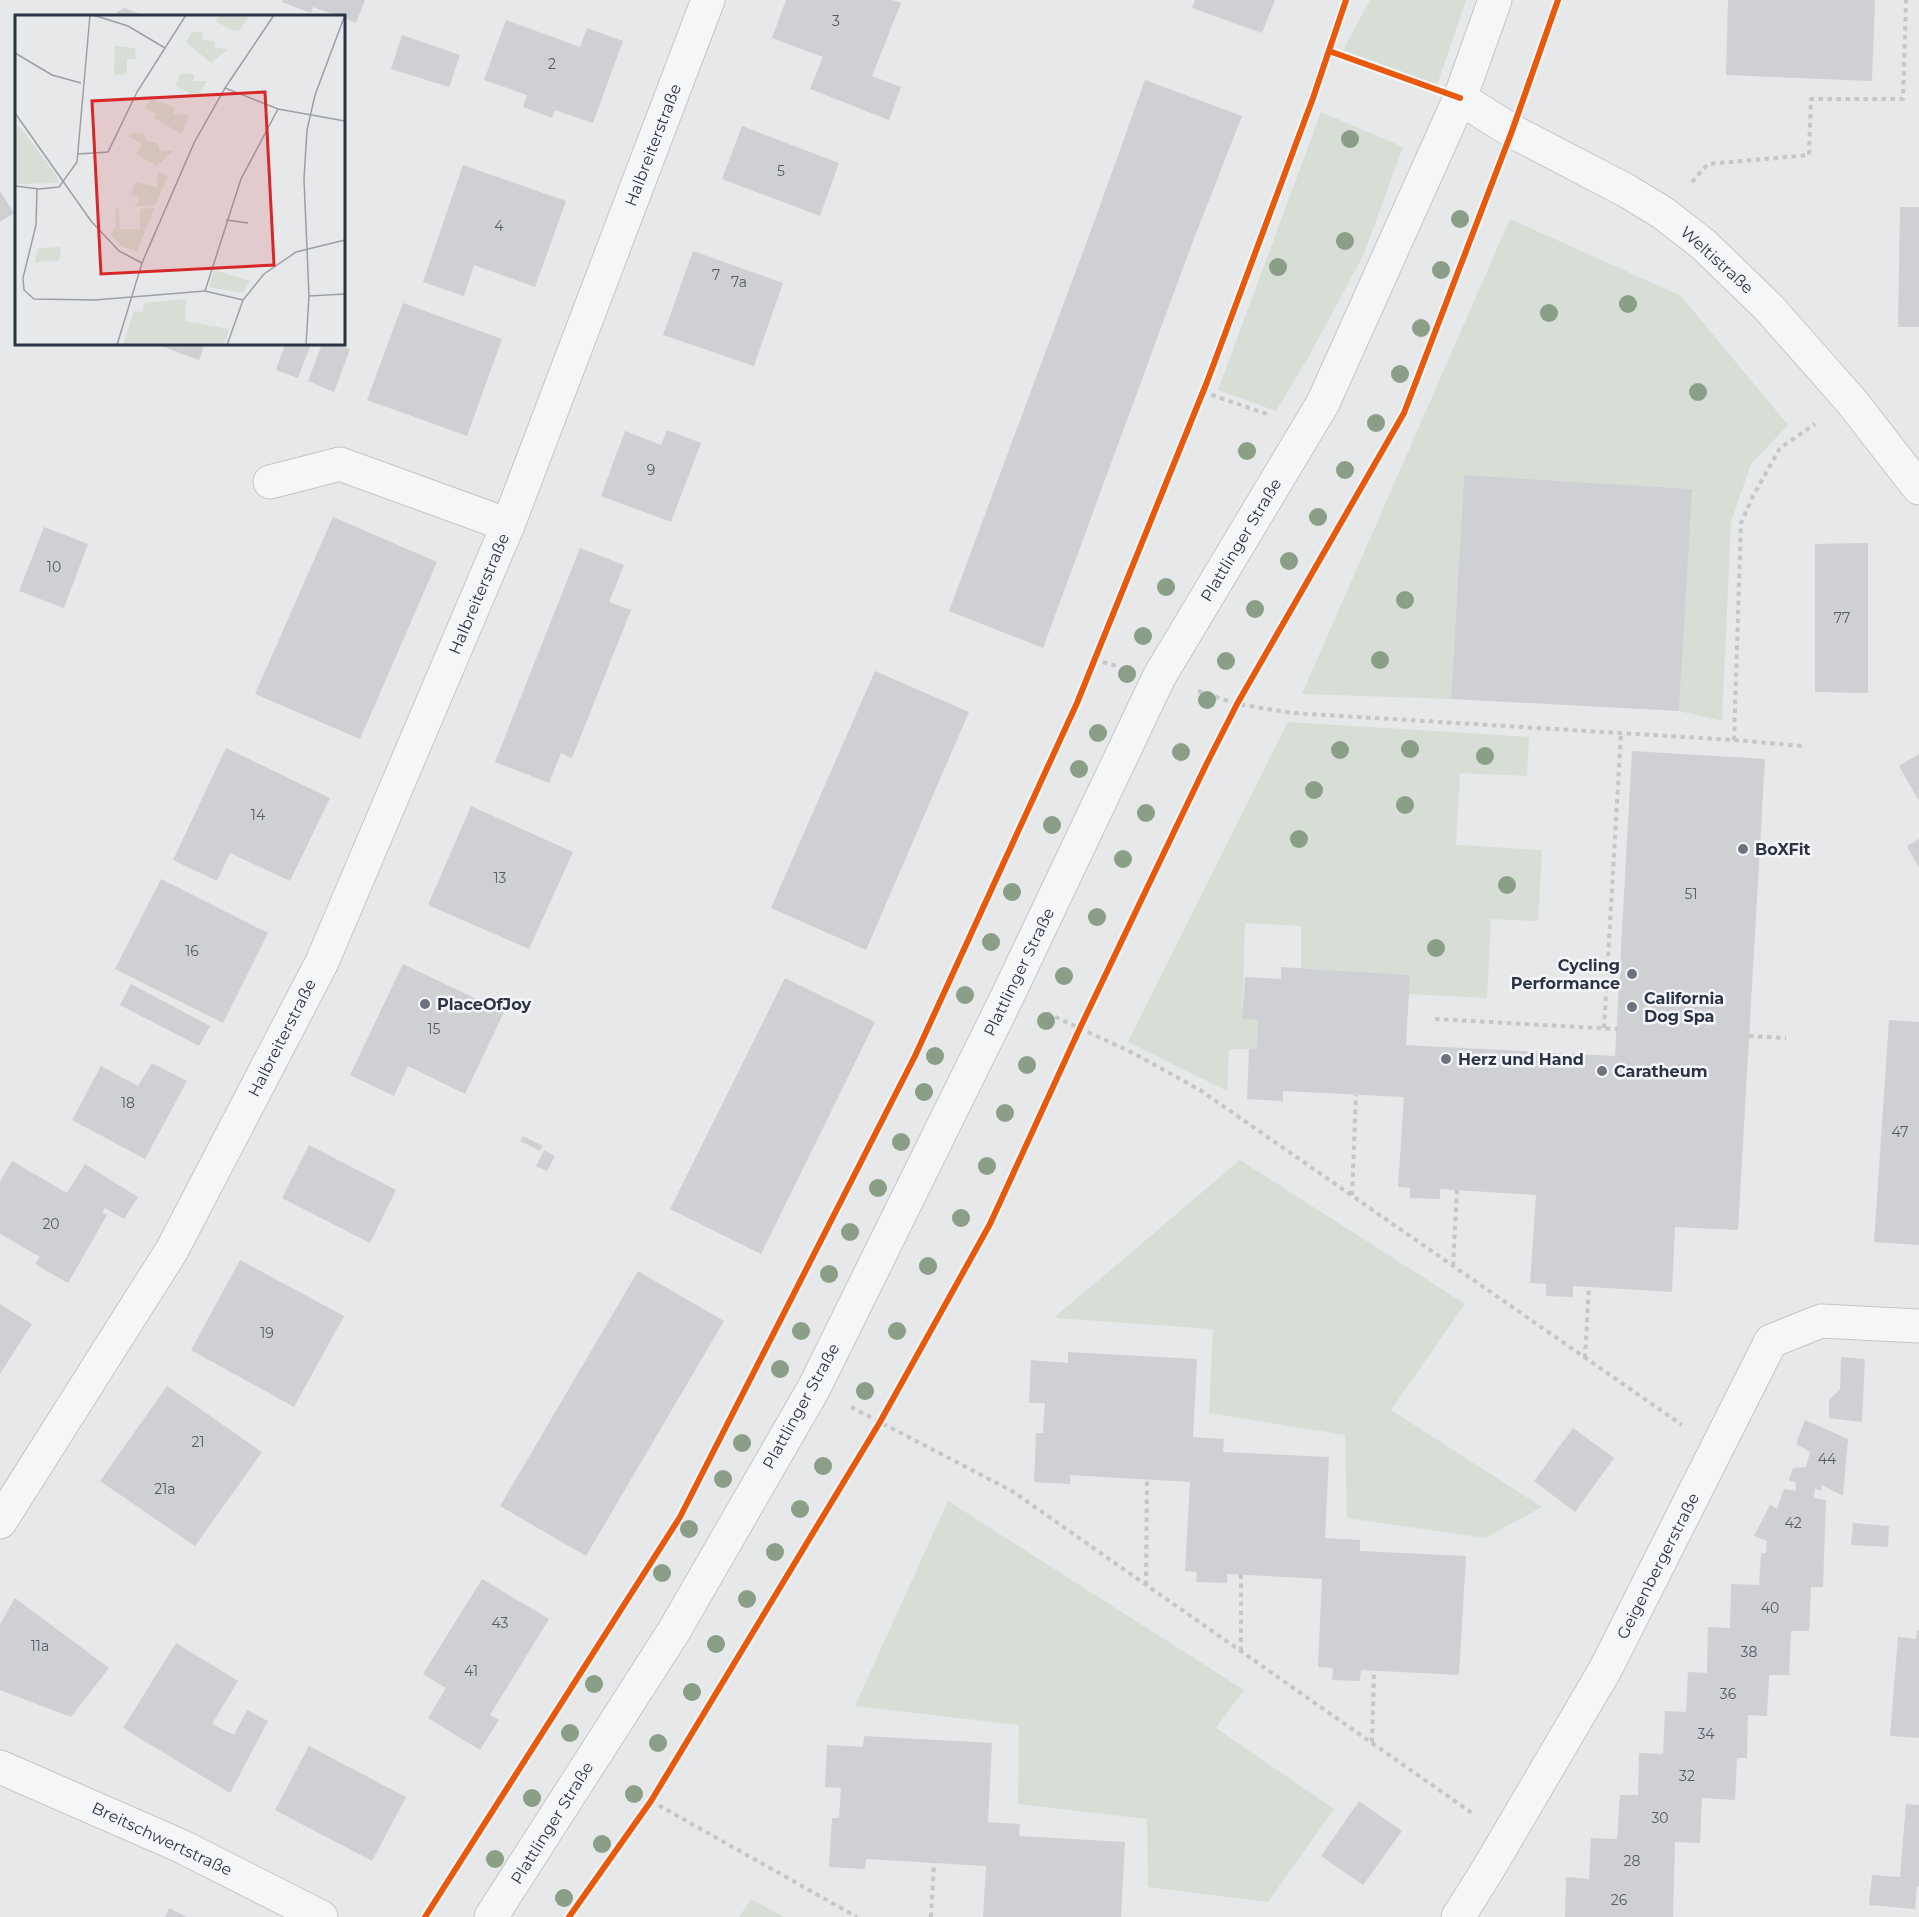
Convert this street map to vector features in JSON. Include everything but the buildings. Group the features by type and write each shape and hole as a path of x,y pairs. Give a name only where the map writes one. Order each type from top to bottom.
{"street":[{"name":"Halbreiterstraße","path":"0,1522 172,1250 322,962 508,525 708,0"},
{"name":"Plattlinger Straße","path":"491,1917 674,1631 814,1388 1008,995 1159,677 1323,403 1460,98 1495,0"},
{"name":"Weltistraße","path":"1460,98 1512,131 1627,191 1663,213 1703,244 1769,308 1852,402 1919,488"},
{"name":"Halbreiterstraße","path":"270,482 340,464 508,525"},
{"name":"Geigenbergerstraße","path":"1458,1917 1605,1670 1771,1341 1821,1321 1919,1326"},
{"name":"Breitschwertstraße","path":"0,1767 183,1847 321,1917"}],"path":[{"path":"1663,213 1708,164 1809,155 1811,99 1903,99 1906,0"},
{"path":"1203,392 1307,429"},
{"path":"1734,740 1741,523 1753,496 1780,448 1852,402"},
{"path":"1094,660 1159,677 1237,704 1293,713 1802,746"},
{"path":"1604,1028 1621,734"},
{"path":"1008,995 1133,1053 1200,1090 1717,1449"},
{"path":"1435,1018 1617,1029"},
{"path":"1749,1036 1786,1038"},
{"path":"1352,1195 1356,1095"},
{"path":"1452,1266 1457,1190"},
{"path":"1585,1358 1588,1286"},
{"path":"814,1388 1012,1491 1507,1837"},
{"path":"1146,1585 1147,1479"},
{"path":"1241,1574 1241,1651"},
{"path":"1372,1742 1374,1671"},
{"path":"651,1801 857,1917"},
{"path":"931,1917 934,1863"}],"shaded area":[{"path":"1370,0 1466,0 1437,85 1343,50"},
{"path":"1321,112 1403,147 1363,256 1309,356 1276,411 1218,390"},
{"path":"1510,219 1681,296 1788,425 1751,464 1731,522 1722,721 1679,711 1691,489 1464,475 1451,699 1302,694"},
{"path":"1288,722 1529,737 1527,776 1460,773 1456,845 1542,850 1538,921 1491,919 1487,998 1409,994 1410,975 1301,968 1301,926 1245,923 1242,1019 1258,1020 1257,1049 1229,1049 1227,1091 1128,1042"},
{"path":"1240,1160 1465,1304 1391,1410 1542,1507 1485,1538 1347,1518 1345,1435 1209,1413 1213,1329 1054,1318"},
{"path":"948,1501 1244,1690 1216,1728 1334,1809 1268,1902 1148,1887 1147,1819 1018,1804 1019,1725 855,1706"},
{"path":"751,1899 784,1917 739,1917"}],"cycle path":[{"path":"425,1917 680,1517 915,1056 1077,703 1207,382 1313,98 1346,0"},
{"path":"569,1917 651,1801 880,1422 990,1224 1080,1028 1237,704 1404,413 1512,131 1558,0"},
{"path":"1329,51 1460,98"}],"place":[{"name":"BoXFit","path":"1743,849"},
{"name":"Cycling Performance","path":"1632,974"},
{"name":"PlaceOfJoy","path":"425,1004"},
{"name":"California Dog Spa","path":"1632,1007"},
{"name":"Herz und Hand","path":"1446,1059"},
{"name":"Caratheum","path":"1602,1071"}]}
